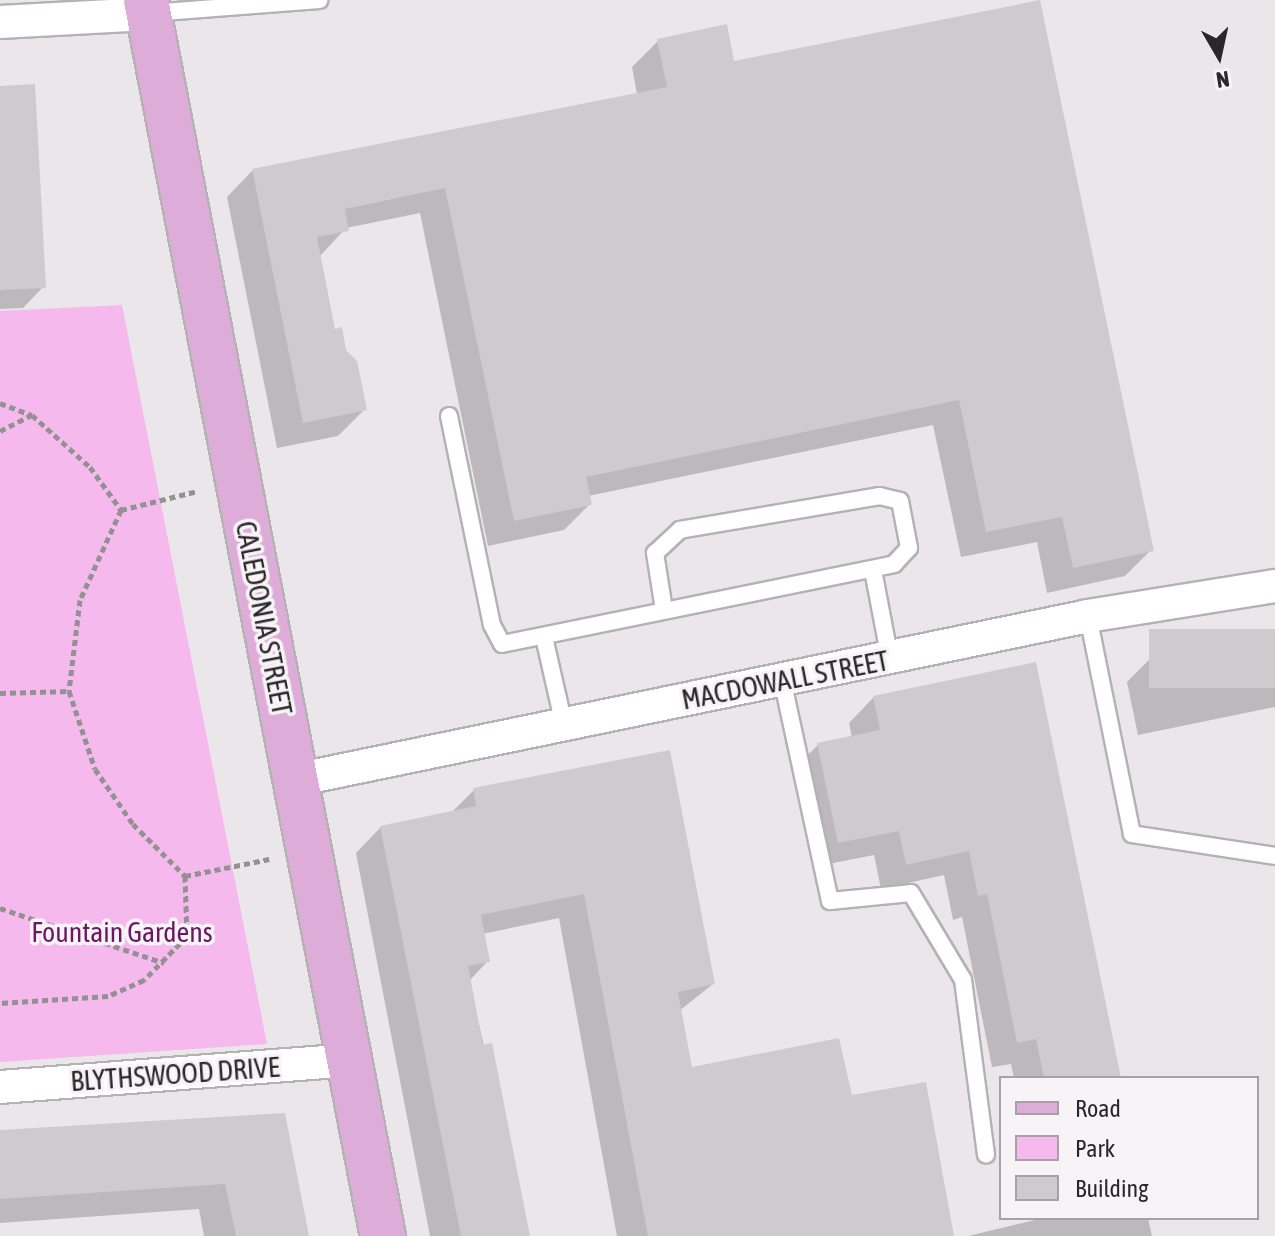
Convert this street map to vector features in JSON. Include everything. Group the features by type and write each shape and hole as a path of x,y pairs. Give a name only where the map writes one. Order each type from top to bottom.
{"main road":[{"name":"CALEDONIA STREET","path":"147,7 383,1236"}],"street":[{"path":"0,22 147,7"},
{"name":"MACDOWALL STREET","path":"295,780 1088,616 1275,586"},
{"name":"BLYTHSWOOD DRIVE","path":"0,1087 349,1060"}],"lane":[{"path":"147,7 320,0"},
{"path":"449,416 492,625 502,644 894,564 909,548 900,501 880,496 680,530 655,553 664,610"},
{"path":"873,570 890,659"},
{"path":"1088,616 1132,834 1275,856"},
{"path":"544,637 564,725"},
{"path":"782,679 830,901 911,893 963,980 986,1154"}],"path":[{"path":"0,403 32,415 90,467 121,510"},
{"path":"0,431 32,415"},
{"path":"121,510 238,481"},
{"path":"0,1003 108,996 144,980 165,963 187,936 185,876 133,824 95,769 69,691 80,600 121,510"},
{"path":"0,693 69,691"},
{"path":"185,876 309,851"},
{"path":"0,908 165,963"}],"green space":[{"name":"Fountain Gardens","path":"122,305 267,1044 0,1062 0,311"}],"building":[{"path":"1040,0 1154,551 1073,568 1062,517 986,532 959,400 586,477 592,505 514,521 445,188 345,209 349,231 317,237 335,329 342,327 346,350 357,361 367,410 303,423 252,169 667,87 657,39 727,24 734,61"},
{"path":"35,84 46,288 0,290 0,86"},
{"path":"1149,629 1275,629 1275,688 1149,688"},
{"path":"1036,662 1121,1076 1044,1076 1036,1039 1017,1043 987,894 978,896 969,851 906,865 899,831 838,843 817,743 880,730 873,696"},
{"path":"670,750 715,984 678,992 692,1067 839,1038 852,1095 926,1082 954,1236 648,1236 584,894 481,915 490,962 468,966 483,1045 492,1043 530,1236 461,1236 380,826 476,806 473,788"},
{"path":"285,1113 309,1236 236,1236 225,1184 0,1199 0,1130"}]}
